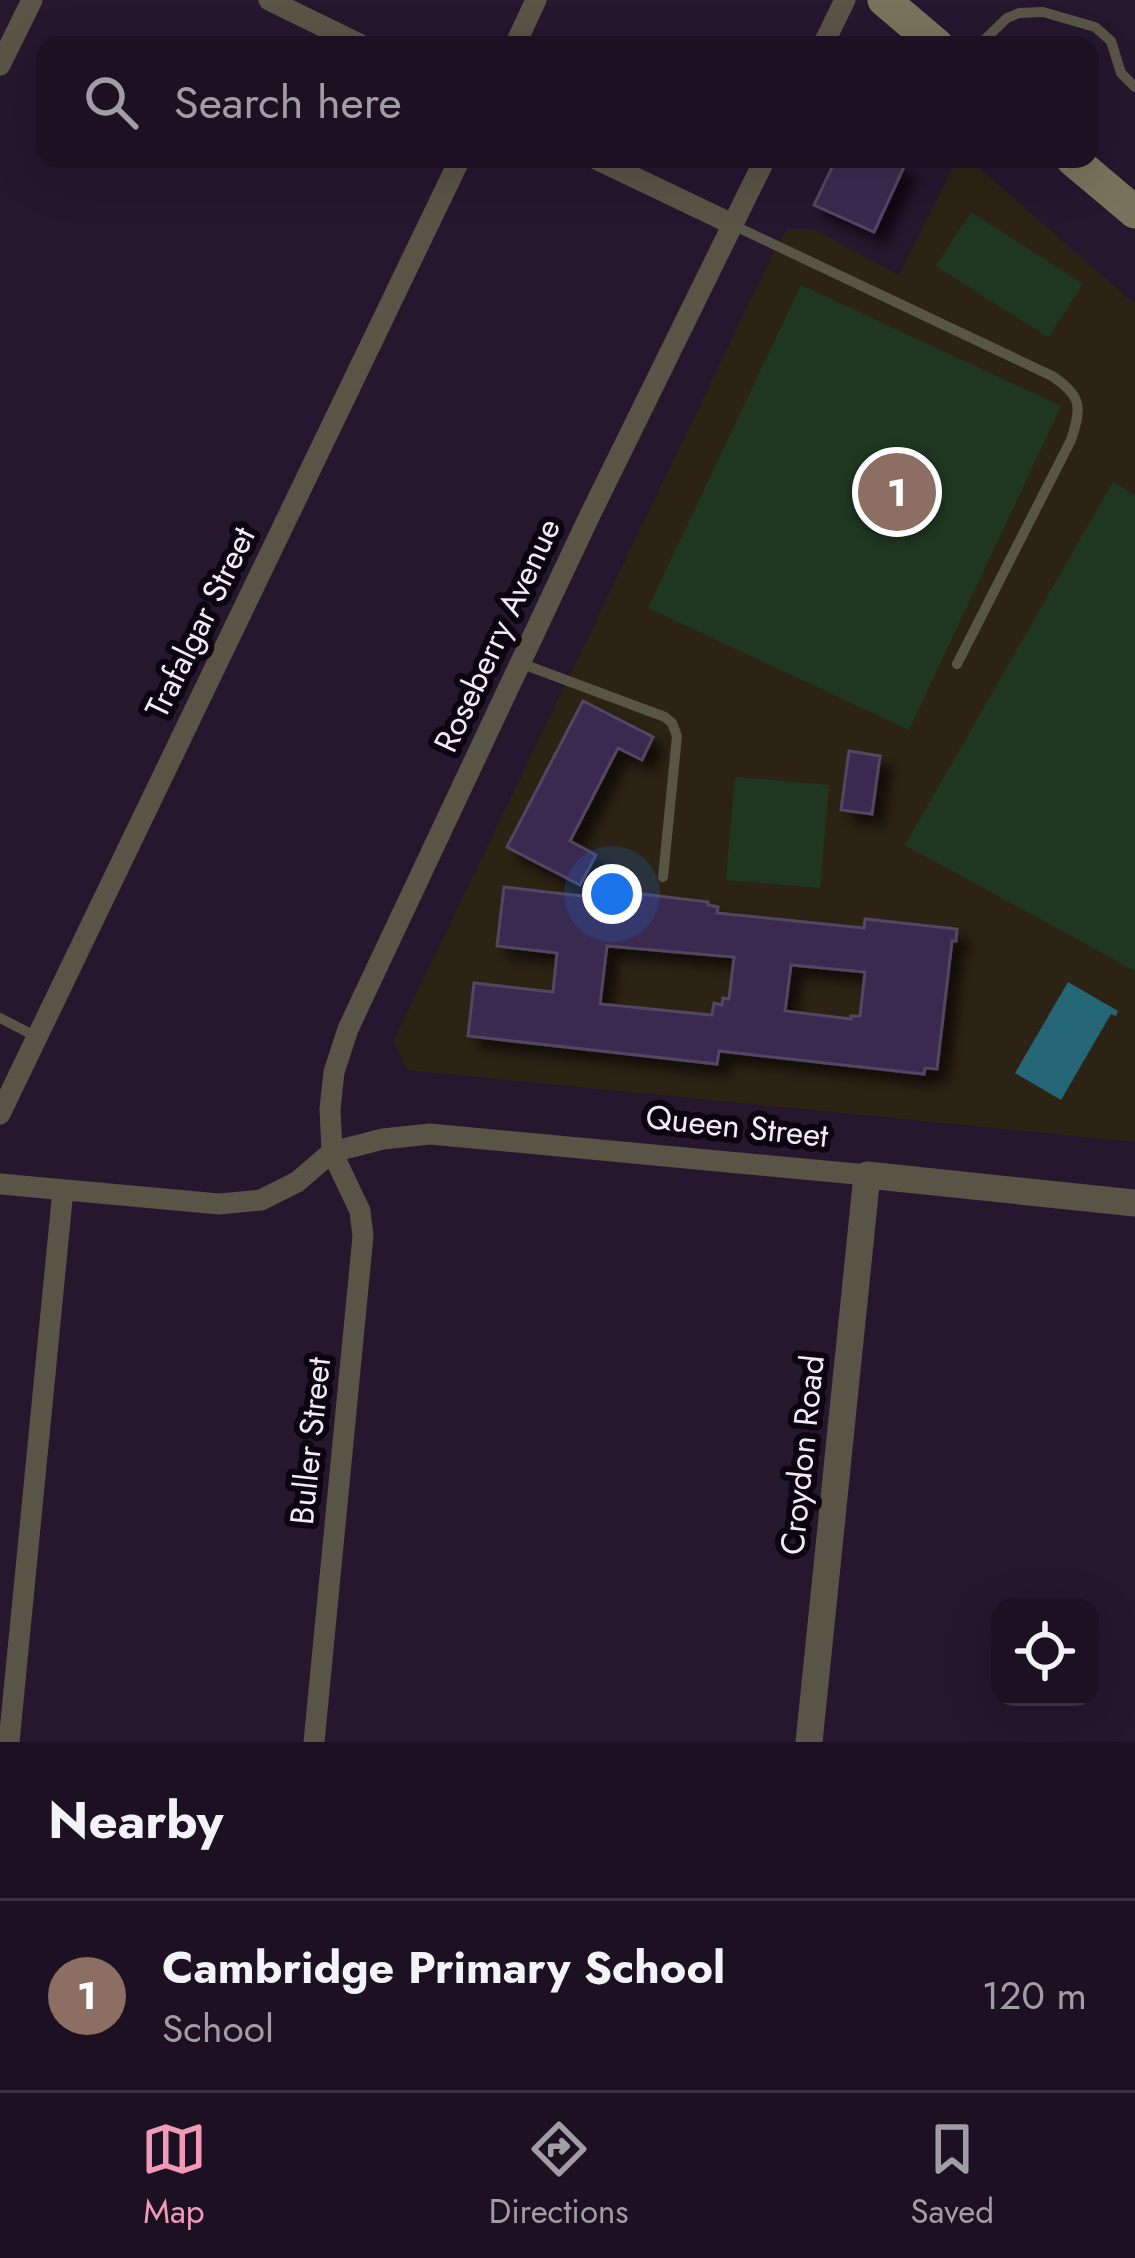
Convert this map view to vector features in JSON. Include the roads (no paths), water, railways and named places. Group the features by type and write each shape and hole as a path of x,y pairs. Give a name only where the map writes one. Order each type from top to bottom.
{"main road":[{"path":"884,0 926,36"},
{"path":"1083,168 1135,212"}],"street":[{"path":"0,65 32,0"},
{"path":"269,0 343,36"},
{"path":"519,36 536,0"},
{"path":"827,36 845,0"},
{"name":"Trafalgar Street","path":"0,1114 456,168"},
{"path":"615,168 733,224"},
{"name":"Roseberry Avenue","path":"332,1152 334,1072 348,1030 761,168"},
{"name":"Queen Street","path":"332,1152 430,1134 1135,1203"},
{"path":"0,1184 218,1204 261,1200 297,1182 332,1152"},
{"name":"Buller Street","path":"314,1742 363,1236 360,1210 332,1152"},
{"name":"Croydon Road","path":"809,1742 867,1175"},
{"path":"9,1742 63,1190"}],"lane":[{"path":"988,36 1019,13 1043,12 1095,28 1111,41 1121,73 1135,87"},
{"path":"733,224 1052,376 1070,388 1078,401 1070,440 957,664"},
{"path":"520,663 672,723 677,736 663,877"},
{"path":"0,1018 38,1037"}],"place":[{"name":"Cambridge Primary School","path":"897,492"}]}
